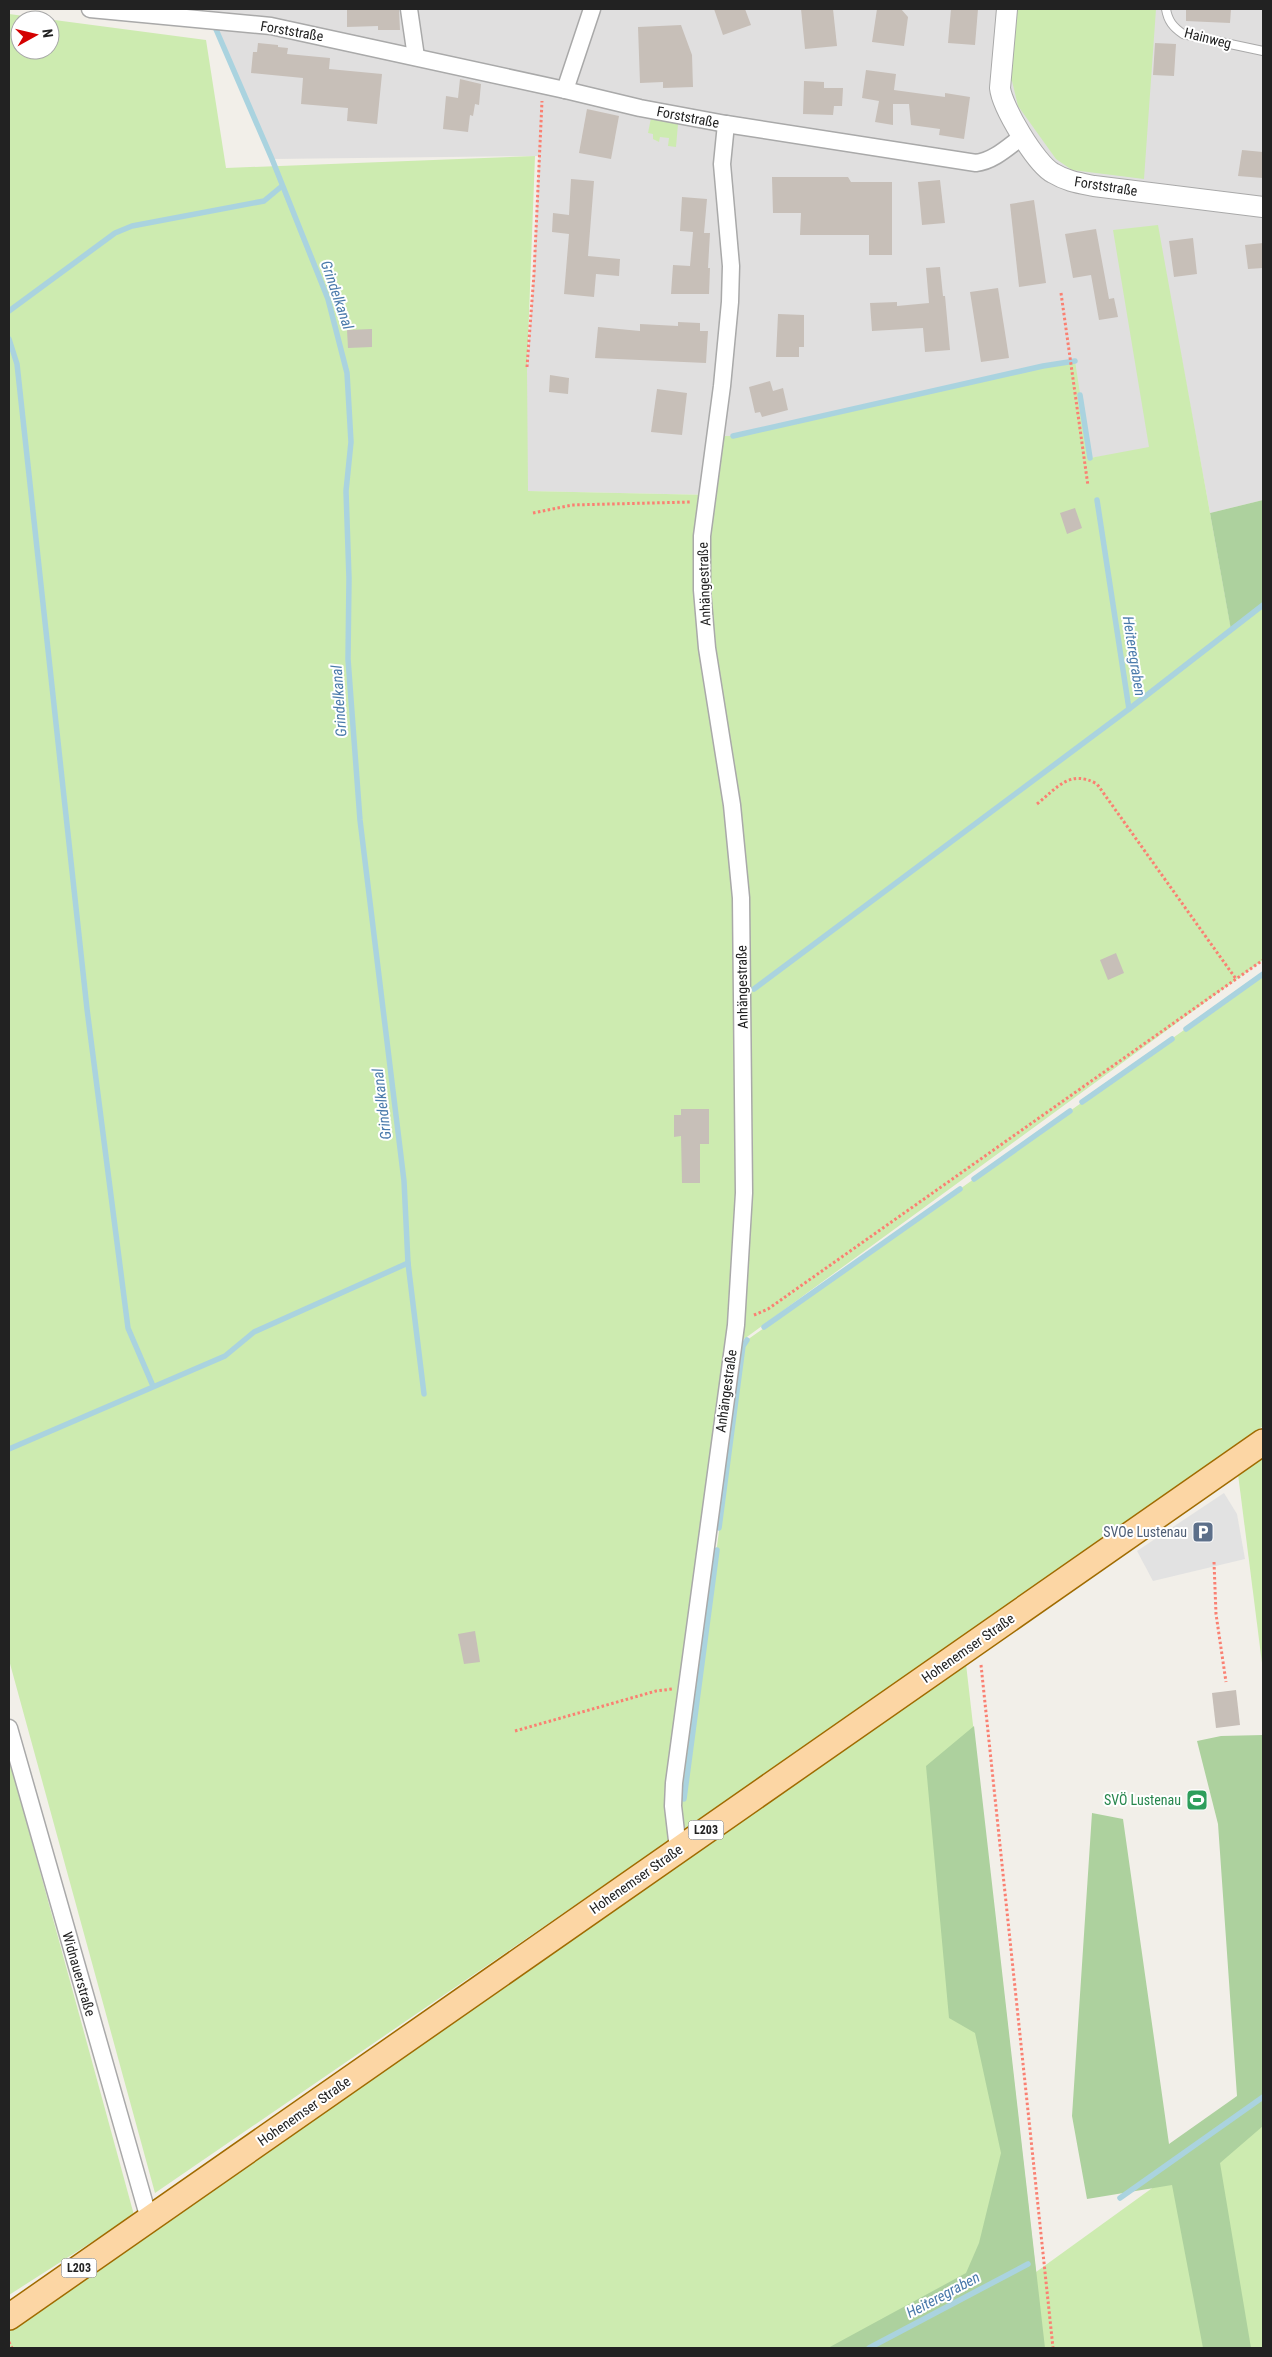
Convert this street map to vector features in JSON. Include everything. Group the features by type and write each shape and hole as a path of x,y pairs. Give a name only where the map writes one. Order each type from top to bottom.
{"main road":[{"name":"Hohenemser Straße","path":"9,2317 1263,1442"}],"street":[{"name":"Forststraße","path":"90,9 271,26 640,108 726,124 976,163 984,162 1023,136 1051,173 1070,182 1263,207"},
{"path":"409,9 416,57"},
{"path":"565,90 592,9"},
{"path":"1007,9 1000,88 1004,107 1023,136"},
{"name":"Anhängestraße","path":"678,1849 673,1806 674,1783 736,1325 744,1194 741,898 732,805 707,648 702,590 702,536 722,386 730,302 731,266 722,164 726,124"},
{"name":"Widnauerstraße","path":"9,1728 149,2219"}],"lane":[{"name":"Hainweg","path":"1166,9 1173,27 1183,34 1263,51"}],"path":[{"path":"527,367 534,274 543,86"},
{"path":"1061,293 1088,486"},
{"path":"533,513 572,506 706,501"},
{"path":"1037,804 1065,782 1076,777 1086,778 1098,784 1236,979"},
{"path":"736,1325 768,1309 1263,960"},
{"path":"1214,1562 1216,1614 1226,1682"},
{"path":"978,1642 1053,2348"},
{"path":"515,1731 656,1691 687,1687"},
{"path":"9,2342 12,2348"}],"shaded area":[{"path":"208,9 1263,9 1263,500 1210,513 1157,225 1150,450 1090,458 1074,361 1043,366 733,436 722,436 711,495 527,491 527,367 534,274 539,156 272,159"},
{"name":"SVOe Lustenau","path":"1224,1493 1237,1514 1245,1559 1153,1581 1137,1551"}],"green space":[{"path":"1015,9 1156,9 1144,179 1072,170 1056,159 1018,106 1012,81 1008,81"},
{"path":"9,14 10,60 60,60 60,21 206,40 226,168 535,156 527,367 528,491 711,495 722,436 733,436 1043,366 1075,361 1090,458 1149,447 1113,230 1158,225 1231,629 1263,605 1263,960 729,1350 692,1627 706,1631 743,1346 747,1340 1263,974 1263,1426 708,1814 155,2193 9,1660"},
{"path":"651,118 678,124 676,147 668,146 669,138 660,137 659,142 653,139 653,134 648,133"},
{"path":"1263,500 1263,605 1231,630 1210,513"},
{"path":"1263,1455 1263,1671 1238,1474"},
{"path":"966,1664 1036,2272 1263,2108 1263,2348 9,2348 9,2323"},
{"path":"974,1726 1045,2348 828,2348 966,2273 979,2243 1001,2153 975,2033 949,2018 926,1766"},
{"path":"1263,1735 1263,2126 1220,2163 1251,2348 1203,2348 1172,2185 1087,2199 1072,2116 1092,1813 1123,1819 1169,2144 1237,2096 1218,1824 1197,1741 1221,1736"},
{"path":"9,1758 134,2215 9,2295"}],"building":[{"path":"347,9 399,9 400,30 378,30 378,26 347,27"},
{"path":"714,9 745,9 751,25 723,35"},
{"path":"801,9 833,9 837,46 805,49"},
{"path":"877,9 901,9 908,17 904,46 872,42"},
{"path":"951,9 978,9 975,45 948,43"},
{"path":"1186,9 1231,9 1230,23 1186,21"},
{"path":"681,25 692,55 693,87 663,88 663,82 640,83 638,27"},
{"path":"258,43 288,48 287,54 330,58 329,69 382,74 377,124 347,121 348,108 301,104 303,78 251,73 253,52 257,52"},
{"path":"1155,43 1176,44 1174,76 1153,75"},
{"path":"866,70 896,74 894,90 945,97 945,93 970,97 964,139 939,135 940,129 911,125 909,104 893,104 893,125 875,122 879,101 862,98"},
{"path":"460,79 481,84 479,105 475,104 473,116 470,115 468,132 443,129 446,96 458,98"},
{"path":"804,81 824,82 824,88 843,88 842,106 834,106 833,115 803,114"},
{"path":"587,109 619,116 611,159 579,153"},
{"path":"1242,150 1263,152 1263,178 1238,176"},
{"path":"772,177 848,177 851,182 892,182 892,255 869,255 869,235 800,235 801,213 773,213"},
{"path":"571,179 594,181 588,256 620,259 619,276 596,274 594,297 564,294 569,234 552,232 553,213 569,215"},
{"path":"940,180 945,223 922,225 918,182"},
{"path":"682,197 707,199 704,233 710,233 709,294 671,294 673,265 690,266 693,232 680,231"},
{"path":"1034,200 1046,283 1019,287 1010,204"},
{"path":"1096,229 1109,299 1114,298 1118,317 1099,320 1091,275 1073,278 1065,234"},
{"path":"1193,238 1197,274 1174,277 1169,241"},
{"path":"1263,243 1263,268 1248,269 1245,245"},
{"path":"940,267 950,350 925,352 923,328 872,331 870,303 897,302 897,306 929,303 926,268"},
{"path":"998,288 1009,358 981,362 970,292"},
{"path":"778,314 804,315 804,347 799,347 799,357 776,357"},
{"path":"678,322 700,323 700,331 708,331 706,363 595,358 598,327 640,331 640,324 678,326"},
{"path":"372,329 372,347 348,348 347,330"},
{"path":"550,375 569,378 568,394 549,392"},
{"path":"770,381 773,391 783,388 788,410 762,417 760,412 755,413 749,387"},
{"path":"657,389 687,393 682,435 651,432"},
{"path":"1075,508 1082,528 1067,534 1060,513"},
{"path":"1116,953 1124,973 1108,980 1100,960"},
{"path":"681,1109 709,1109 709,1144 700,1144 700,1183 682,1183 681,1136 674,1137 674,1115 681,1115"},
{"path":"475,1631 480,1662 464,1664 458,1634"},
{"path":"1236,1690 1240,1725 1216,1728 1212,1693"}],"waterway":[{"name":"Grindelkanal","path":"215,27 272,159 328,299 347,373 351,442 346,491 349,578 348,659 360,820 404,1181 408,1263 424,1394"},
{"path":"9,311 115,233 132,226 264,201 282,186"},
{"path":"9,339 17,364 87,1009 128,1328 153,1386"},
{"path":"733,436 1043,366 1075,361"},
{"path":"1080,395 1090,458"},
{"name":"Heiteregraben","path":"1097,500 1129,709 1263,605"},
{"path":"754,989 1129,709"},
{"path":"1186,1029 1263,974"},
{"path":"1082,1102 1172,1039"},
{"path":"974,1179 1070,1111"},
{"path":"764,1327 960,1189"},
{"path":"9,1449 225,1356 254,1332 408,1263"},
{"path":"719,1528 743,1346 747,1340"},
{"path":"684,1799 717,1550"},
{"name":"Heiteregraben","path":"1120,2198 1263,2097"},
{"name":"Heiteregraben","path":"869,2348 1028,2264"}],"place":[{"name":"SVOe Lustenau","path":"1203,1532"},
{"name":"SVÖ Lustenau","path":"1197,1800"}]}
